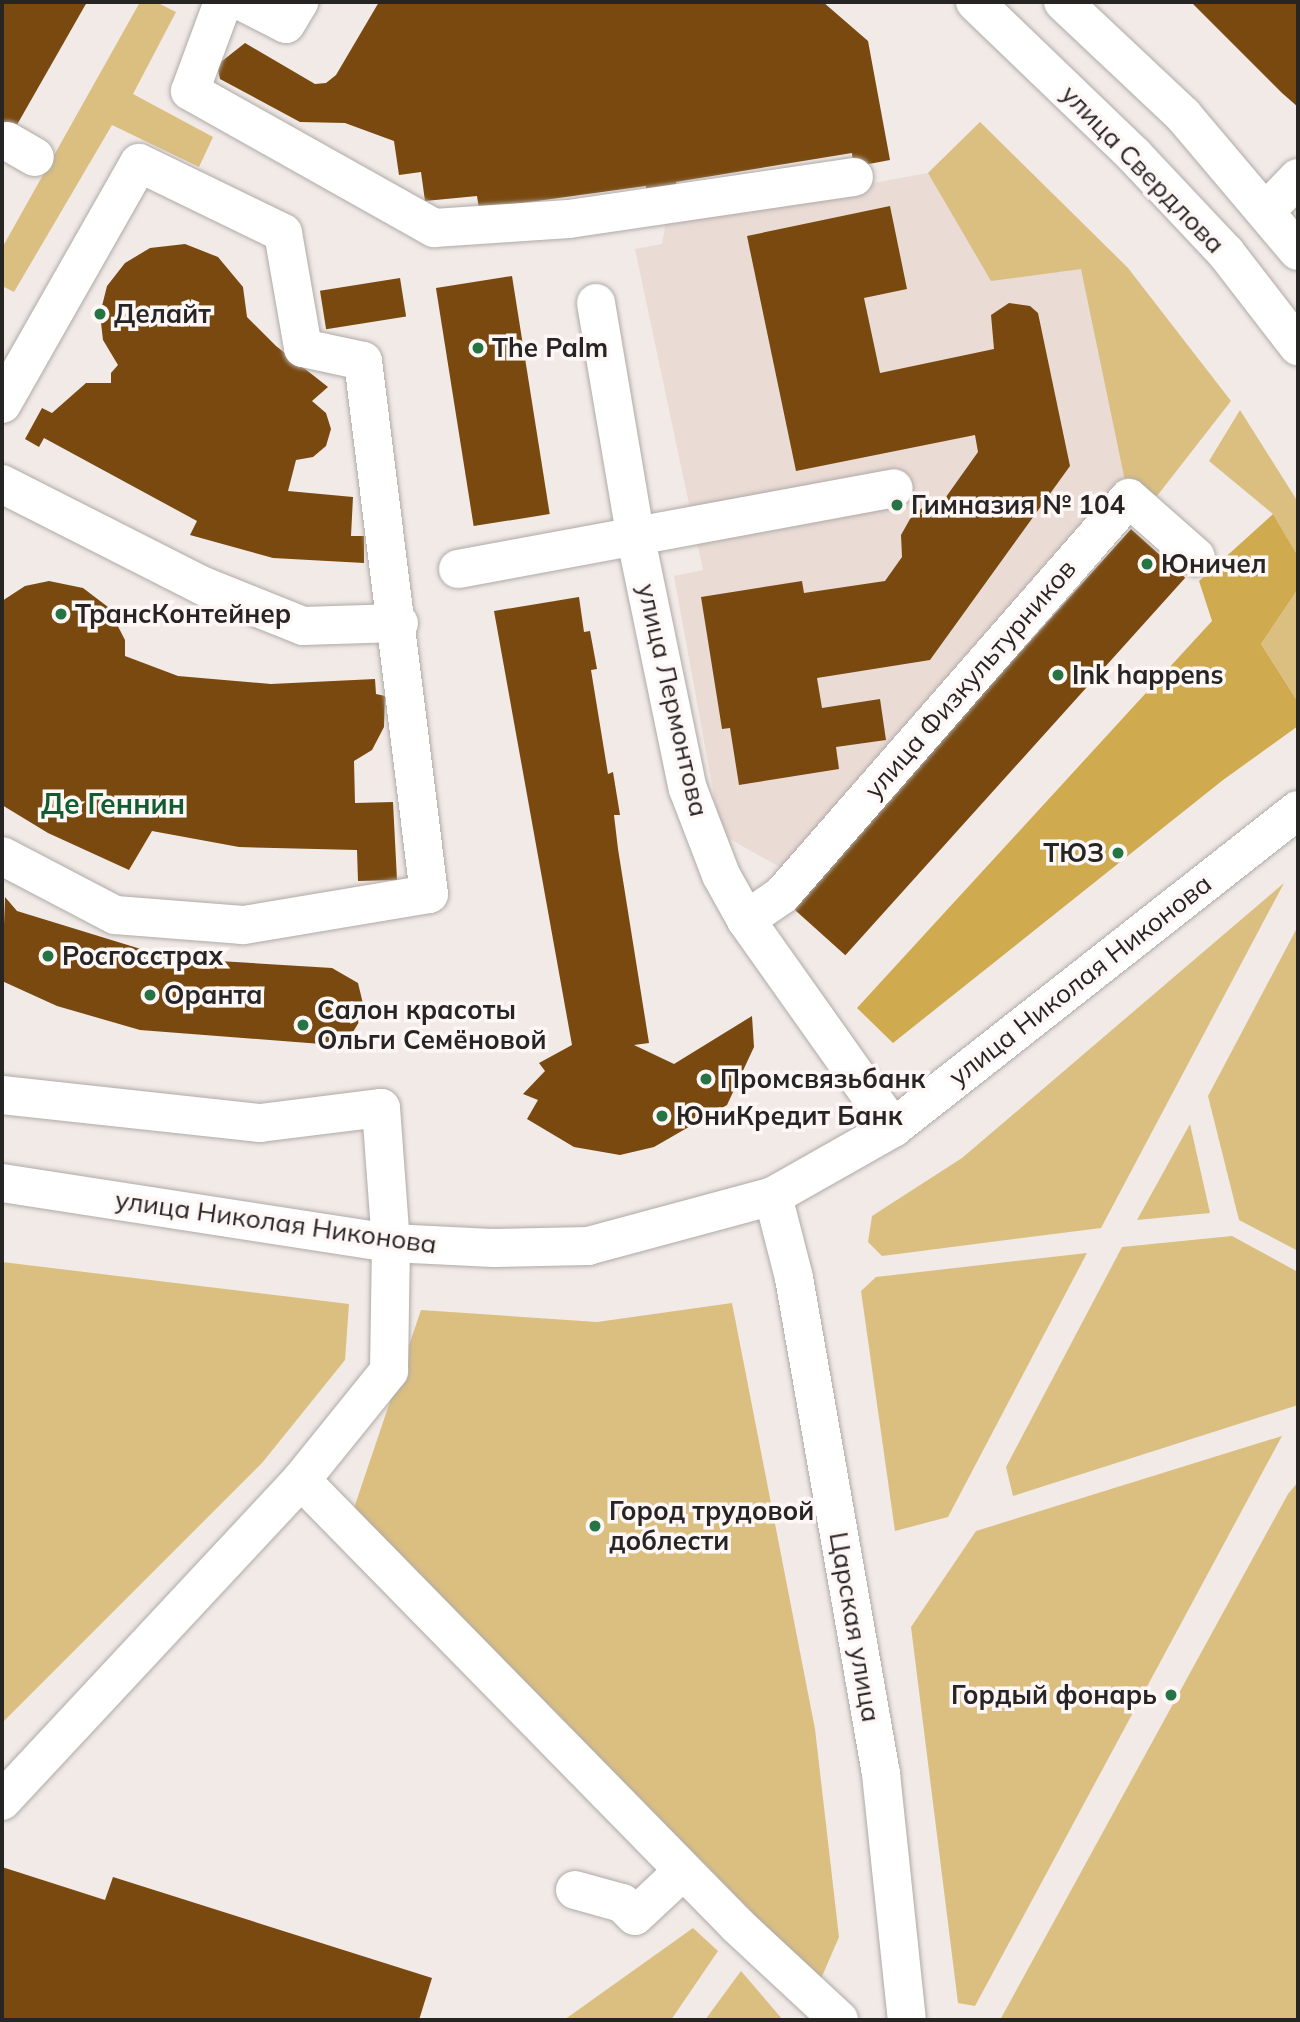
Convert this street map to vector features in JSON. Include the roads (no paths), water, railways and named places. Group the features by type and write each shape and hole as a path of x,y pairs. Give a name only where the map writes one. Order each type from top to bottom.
{"street":[{"path":"223,2 190,91 434,228 569,219 854,177"},
{"path":"243,2 286,24 299,2"},
{"name":"улица Свердлова","path":"975,2 1133,155 1226,253 1298,346"},
{"path":"1063,2 1183,115 1298,251"},
{"path":"2,404 139,163 283,233 303,348 363,361 399,623 429,894 243,926 115,915 2,856"},
{"path":"1266,211 1298,178"},
{"name":"улица Лермонтова","path":"596,303 636,539 688,789 720,876 746,920 892,1128"},
{"path":"2,484 203,586 303,626 399,623"},
{"path":"458,569 636,539 894,488"},
{"name":"улица Физкультурников","path":"746,920 782,895 1129,498 1196,557"},
{"name":"улица Николая Никонова","path":"2,1183 391,1243 495,1248 588,1246 774,1196 892,1128 1298,810"},
{"path":"2,1094 260,1123 381,1108 391,1243 389,1371 301,1480 2,1801"},
{"name":"Царская улица","path":"774,1196 794,1278 880,1774 907,2020"},
{"path":"301,1480 683,1871 839,2020"},
{"path":"575,1890 622,1903 635,1916 683,1871"}],"place":[{"name":"Делайт","path":"100,314"},
{"name":"The Palm","path":"478,348"},
{"name":"Гимназия № 104","path":"897,505"},
{"name":"Юничел","path":"1147,564"},
{"name":"ТрансКонтейнер","path":"61,614"},
{"name":"Ink happens","path":"1058,675"},
{"name":"ТЮЗ","path":"1118,853"},
{"name":"Росгосстрах","path":"48,956"},
{"name":"Оранта","path":"150,995"},
{"name":"Салон красоты Ольги Семёновой","path":"303,1025"},
{"name":"Промсвязьбанк","path":"706,1079"},
{"name":"ЮниКредит Банк","path":"662,1116"},
{"name":"Город трудовой доблести","path":"595,1526"},
{"name":"Гордый фонарь","path":"1171,1695"}],"district":[{"name":"Де Геннин","path":"113,804"}]}
